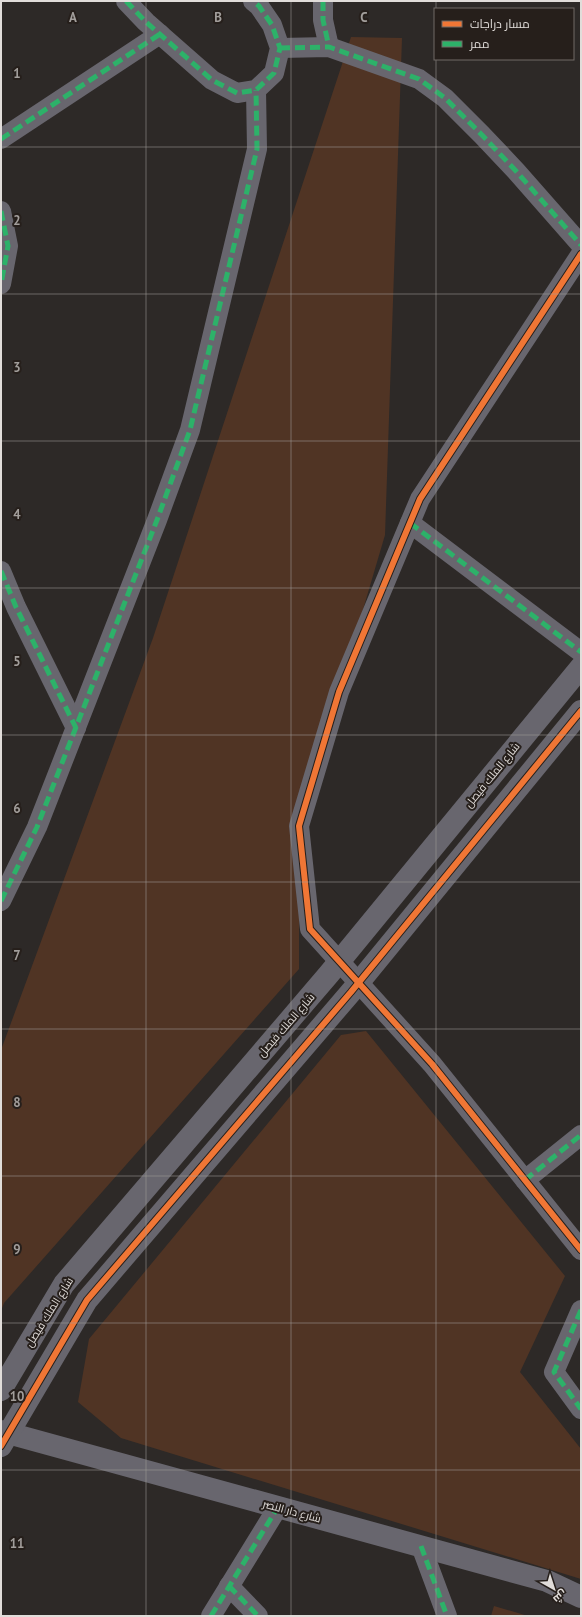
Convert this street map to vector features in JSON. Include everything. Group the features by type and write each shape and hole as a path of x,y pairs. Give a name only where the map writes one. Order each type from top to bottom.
{"street":[{"path":"126,1 146,22 212,80 237,93 256,90 274,73 280,48 272,25 259,6 253,1"},
{"path":"323,1 323,20 329,47"},
{"path":"1,139 160,34"},
{"path":"280,48 329,47 419,79 444,98 511,166 581,245"},
{"path":"1,901 37,828 157,520 190,430 257,149 256,90"},
{"path":"1,211 8,246 1,284"},
{"path":"581,254 420,499 339,692 300,826 310,929 432,1064 581,1250"},
{"path":"410,523 581,652"},
{"path":"1,571 16,607 76,728"},
{"name":"شارع الملك فيصل","path":"1,1390 64,1284 339,962 581,667"},
{"path":"3,1437 87,1300 358,983 581,711"},
{"path":"525,1180 581,1135"},
{"path":"581,1310 554,1372 581,1409"},
{"name":"شارع دار النصر","path":"3,1437 278,1507 421,1546 547,1581 581,1597"},
{"path":"210,1616 278,1507"},
{"path":"421,1546 447,1616"},
{"path":"229,1586 258,1616"}],"shaded area":[{"path":"351,37 402,38 385,535 299,826 299,969 4,1303 1,1311 1,1050 153,638"},
{"path":"366,1031 565,1276 520,1372 581,1449 581,1579 121,1438 78,1402 89,1339 341,1035"},
{"path":"494,1606 528,1616 491,1616"}],"marked path":[{"path":"126,1 146,22 212,80 237,93 256,90 274,73 280,48 272,25 259,6 253,1"},
{"path":"323,1 323,20 329,47"},
{"path":"1,139 160,34"},
{"path":"280,48 329,47 419,79 445,98 482,135 581,245"},
{"path":"1,901 37,827 157,520 190,430 257,149 256,90"},
{"path":"1,211 8,246 1,284"},
{"path":"410,523 581,652"},
{"path":"1,571 16,607 76,728"},
{"path":"525,1180 581,1135"},
{"path":"581,1310 554,1372 581,1409"},
{"path":"211,1616 278,1507"},
{"path":"421,1546 447,1616"},
{"path":"229,1586 258,1616"}],"cycle path":[{"path":"581,254 420,499 339,692 299,826 310,929 432,1064 581,1250"},
{"path":"1,1446 87,1300 351,992 581,711"}]}
